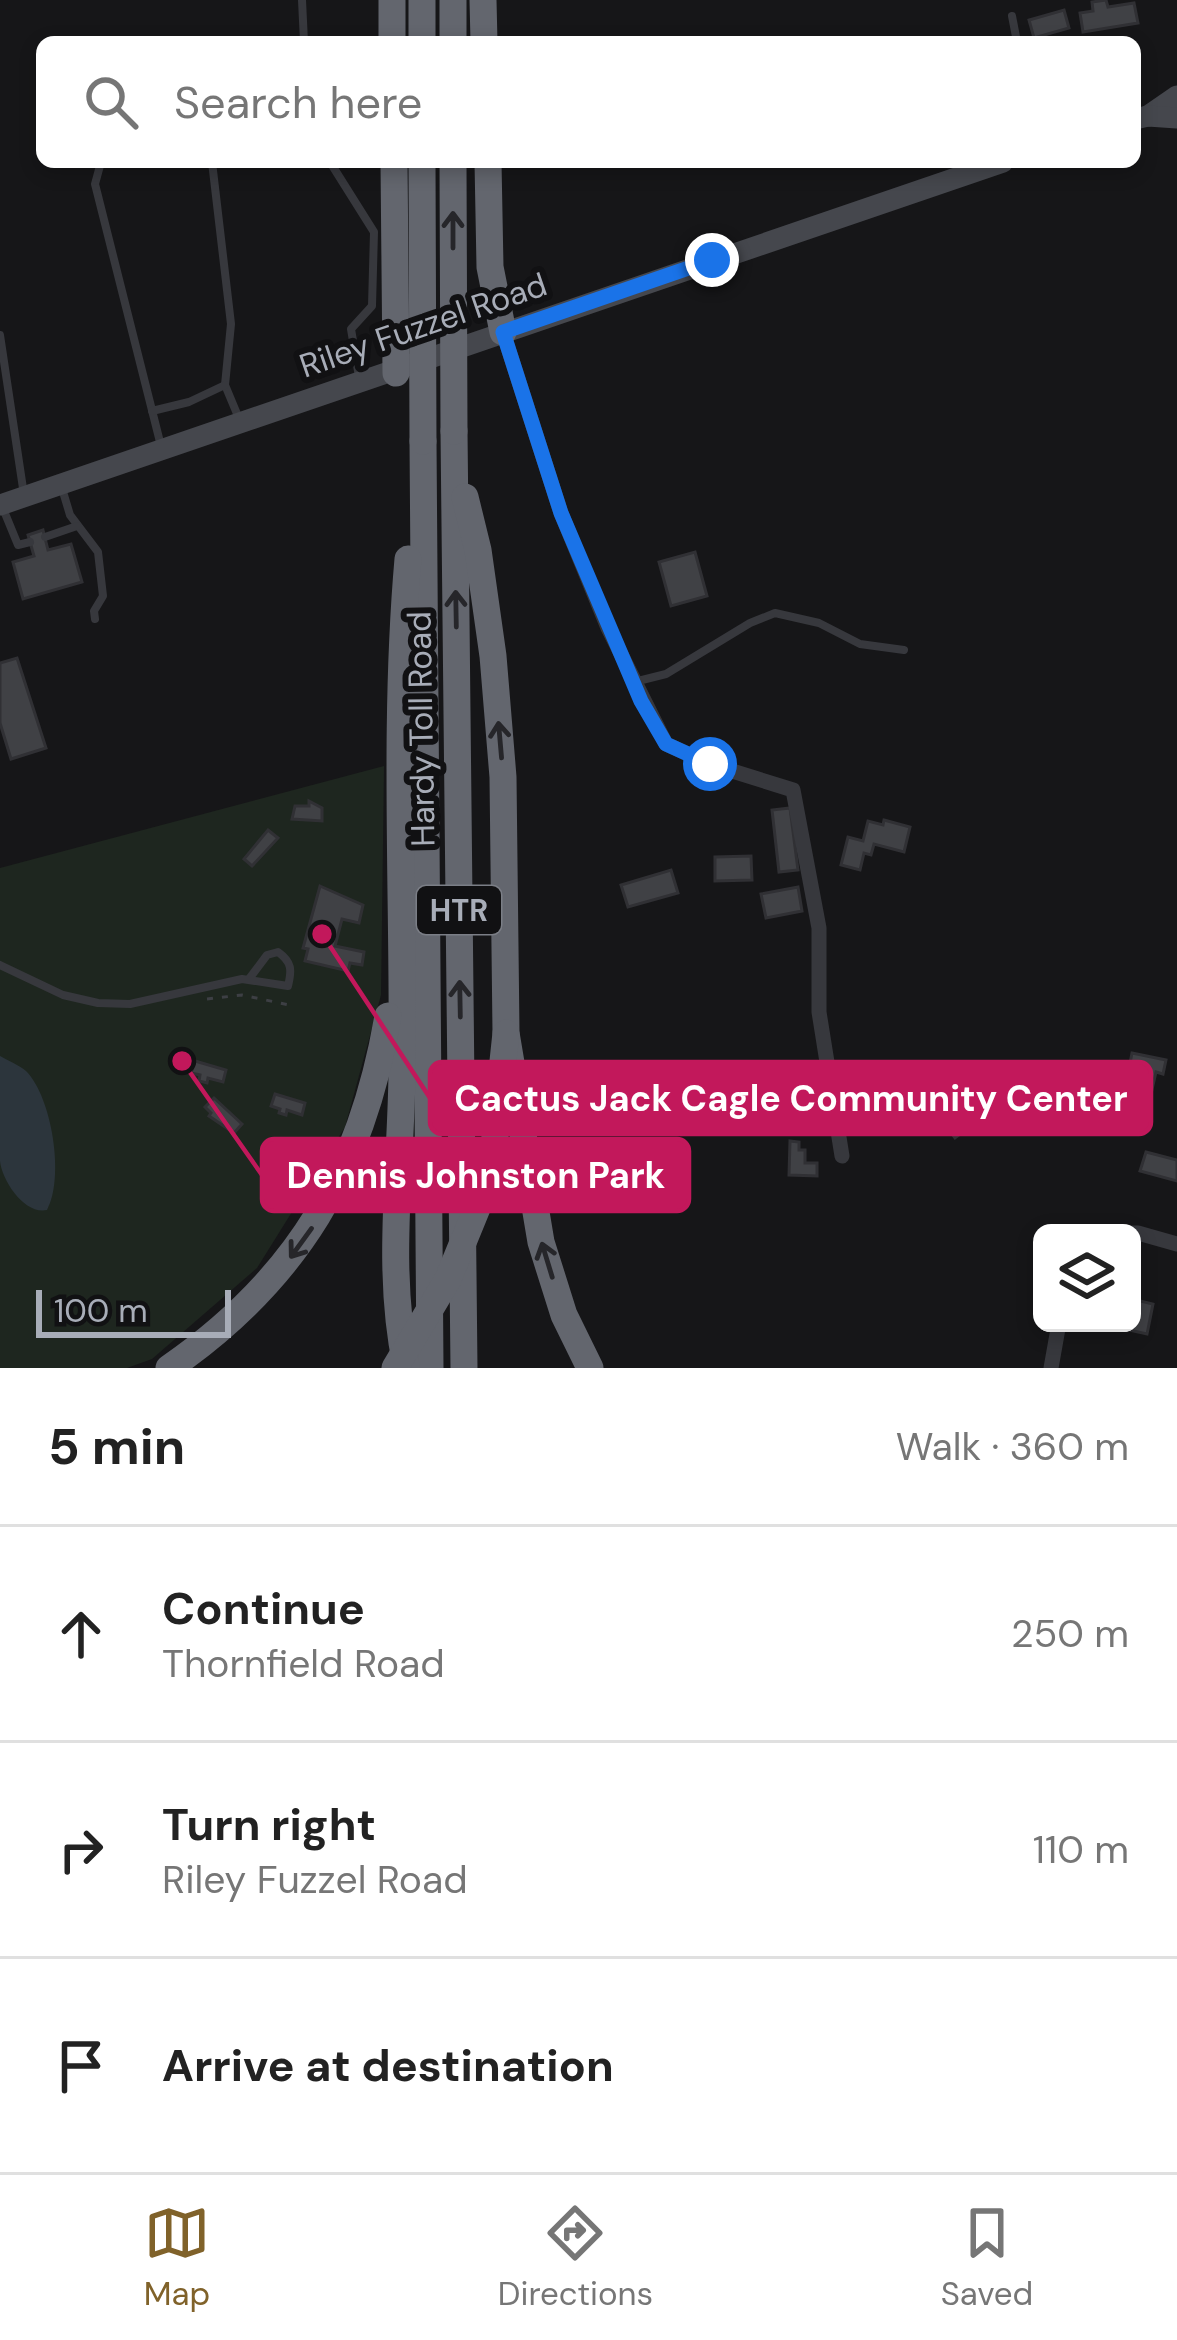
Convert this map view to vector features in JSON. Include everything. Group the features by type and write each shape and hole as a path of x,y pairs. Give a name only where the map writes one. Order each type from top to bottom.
{"highway":[{"path":"392,0 392,36"},
{"path":"422,0 422,36"},
{"path":"453,0 453,36"},
{"path":"483,0 484,36"},
{"path":"394,168 396,374"},
{"name":"Hardy Toll Road","path":"422,168 430,1368"},
{"name":"Hardy Toll Road","path":"453,168 464,1368"},
{"path":"488,168 490,267 503,332"},
{"path":"395,1368 448,1279 491,1174 506,1033 505,856 493,656 478,550 454,442"},
{"path":"407,1368 395,1275 391,1063 399,952 400,643 408,556 423,478"},
{"path":"506,1033 542,1242 564,1315 590,1368"},
{"path":"170,1368 228,1324 280,1272 318,1219 391,1063"}],"main road":[{"path":"1141,113 1177,96"},
{"path":"1141,114 1177,118"},
{"name":"Riley Fuzzel Road","path":"1,505 396,374 503,332 986,168"}],"street":[{"path":"503,332 561,513 632,682 666,744 710,764 793,790 819,928 819,1012 842,1156"},
{"path":"1141,1234 1177,1244"},
{"path":"1051,1368 1058,1332"}],"lane":[{"path":"302,0 304,36"},
{"path":"1012,16 1016,36"},
{"path":"99,168 95,184 162,450"},
{"path":"213,168 231,324 225,385 241,422"},
{"path":"334,168 374,232 372,306 351,329 360,385"},
{"path":"0,334 25,497"},
{"path":"152,411 189,402 225,385"},
{"path":"0,417 12,414"},
{"path":"61,484 77,526 98,552 103,596 95,619"},
{"path":"1,505 18,545 30,542"},
{"path":"45,537 77,526"},
{"path":"632,682 666,674 750,622 775,613 819,623 876,648 904,650"},
{"path":"0,965 63,995 130,1004 249,979 289,986 288,959 278,952 267,955 249,979"}],"shaded area":[{"path":"384,766 381,995 345,1127 257,1268 152,1359 127,1368 0,1368 0,868"},
{"path":"0,1056 26,1071 49,1118 55,1178 47,1210 23,1202 2,1169"}],"building":[{"path":"1106,0 1108,7 1134,3 1138,23 1083,32 1080,13 1093,11 1092,2"},
{"path":"1064,10 1069,28 1033,36 1029,20"},
{"path":"43,530 48,550 71,544 82,582 23,599 13,562 34,556 28,535"},
{"path":"695,552 707,596 671,606 659,562"},
{"path":"17,658 46,748 11,759 0,723 0,663"},
{"path":"309,801 322,808 322,821 292,819 295,806 309,806"},
{"path":"790,808 798,870 779,872 772,810"},
{"path":"884,820 910,827 904,852 874,844 871,855 864,853 860,870 841,865 848,837 863,841 868,821 883,825"},
{"path":"268,830 278,838 252,866 244,859"},
{"path":"751,856 752,880 715,881 715,857"},
{"path":"671,870 678,893 628,907 621,885"},
{"path":"320,886 363,905 359,923 342,919 335,946 364,952 362,965 350,963 348,971 305,961 308,949 303,948"},
{"path":"798,887 802,911 766,918 761,894"},
{"path":"1132,1053 1166,1060 1163,1074 1156,1072 1151,1094 1125,1088"},
{"path":"195,1061 226,1070 223,1082 199,1081 200,1075 191,1073"},
{"path":"275,1094 305,1103 302,1115 287,1110 286,1115 279,1113 280,1109 271,1106"},
{"path":"214,1098 242,1124 234,1133 209,1116 205,1107"},
{"path":"954,1109 968,1128 955,1138 941,1119"},
{"path":"790,1141 799,1142 799,1150 805,1150 805,1163 817,1163 817,1176 789,1175"},
{"path":"1146,1152 1177,1160 1177,1181 1140,1171"},
{"path":"1141,1301 1153,1304 1147,1334 1138,1332"}],"place":[{"name":"Cactus Jack Cagle Community Center","path":"322,934"},
{"name":"Dennis Johnston Park","path":"182,1061"}],"route":[{"path":"710,764 666,744 641,701 561,513 503,332 712,260"}]}
